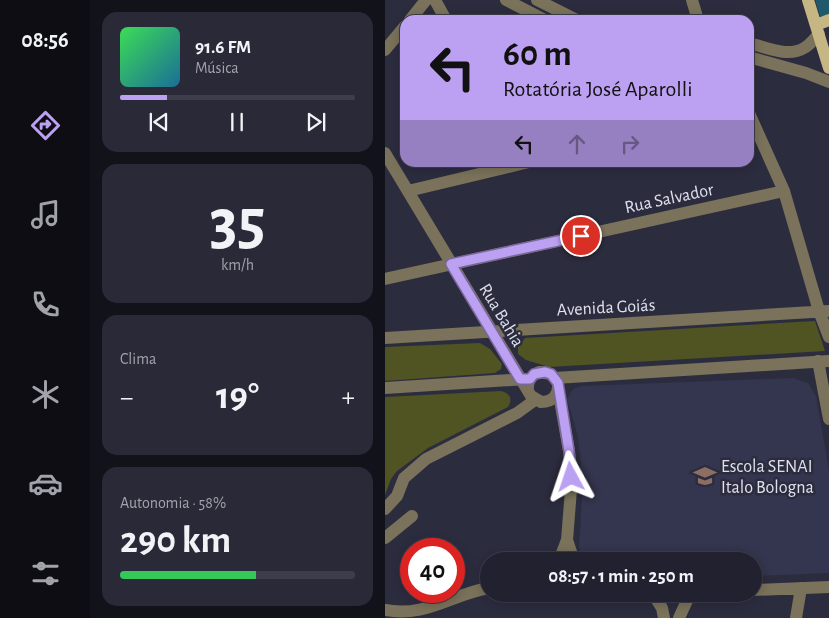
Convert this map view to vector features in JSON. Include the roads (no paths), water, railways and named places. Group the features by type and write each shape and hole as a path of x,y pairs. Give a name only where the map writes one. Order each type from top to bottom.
{"main road":[{"path":"808,0 822,25 829,68"}],"street":[{"path":"414,15 426,0"},
{"path":"435,0 443,15"},
{"path":"506,0 535,15"},
{"path":"537,0 566,15"},
{"path":"691,0 696,15"},
{"path":"754,44 785,52 793,52 806,47 822,25"},
{"path":"385,50 400,32"},
{"path":"754,58 806,73 829,82"},
{"path":"754,126 784,191 824,311 829,337"},
{"name":"Rua Bahia","path":"385,153 491,331 531,391"},
{"path":"408,192 507,167"},
{"name":"Rua Salvador","path":"385,278 784,191"},
{"name":"Avenida Goiás","path":"385,338 824,311"},
{"path":"557,384 824,361 829,419"},
{"path":"385,509 397,496 405,478 426,459 501,422 531,391 534,374 545,372 557,384 569,451 571,477 567,540 562,552"},
{"path":"501,380 531,391 555,411 564,423"},
{"path":"385,388 501,380 552,400 557,395 557,384"},
{"path":"385,538 412,516"},
{"path":"567,540 571,552"},
{"path":"762,590 829,586"},
{"path":"796,618 801,588"},
{"path":"385,610 393,615 408,618 432,614 465,595 480,589"},
{"path":"658,602 662,608 664,618"},
{"path":"679,618 686,602"}],"waterway":[{"path":"825,0 829,13"}],"place":[{"name":"Escola SENAI Italo Bologna","path":"705,476"}]}
